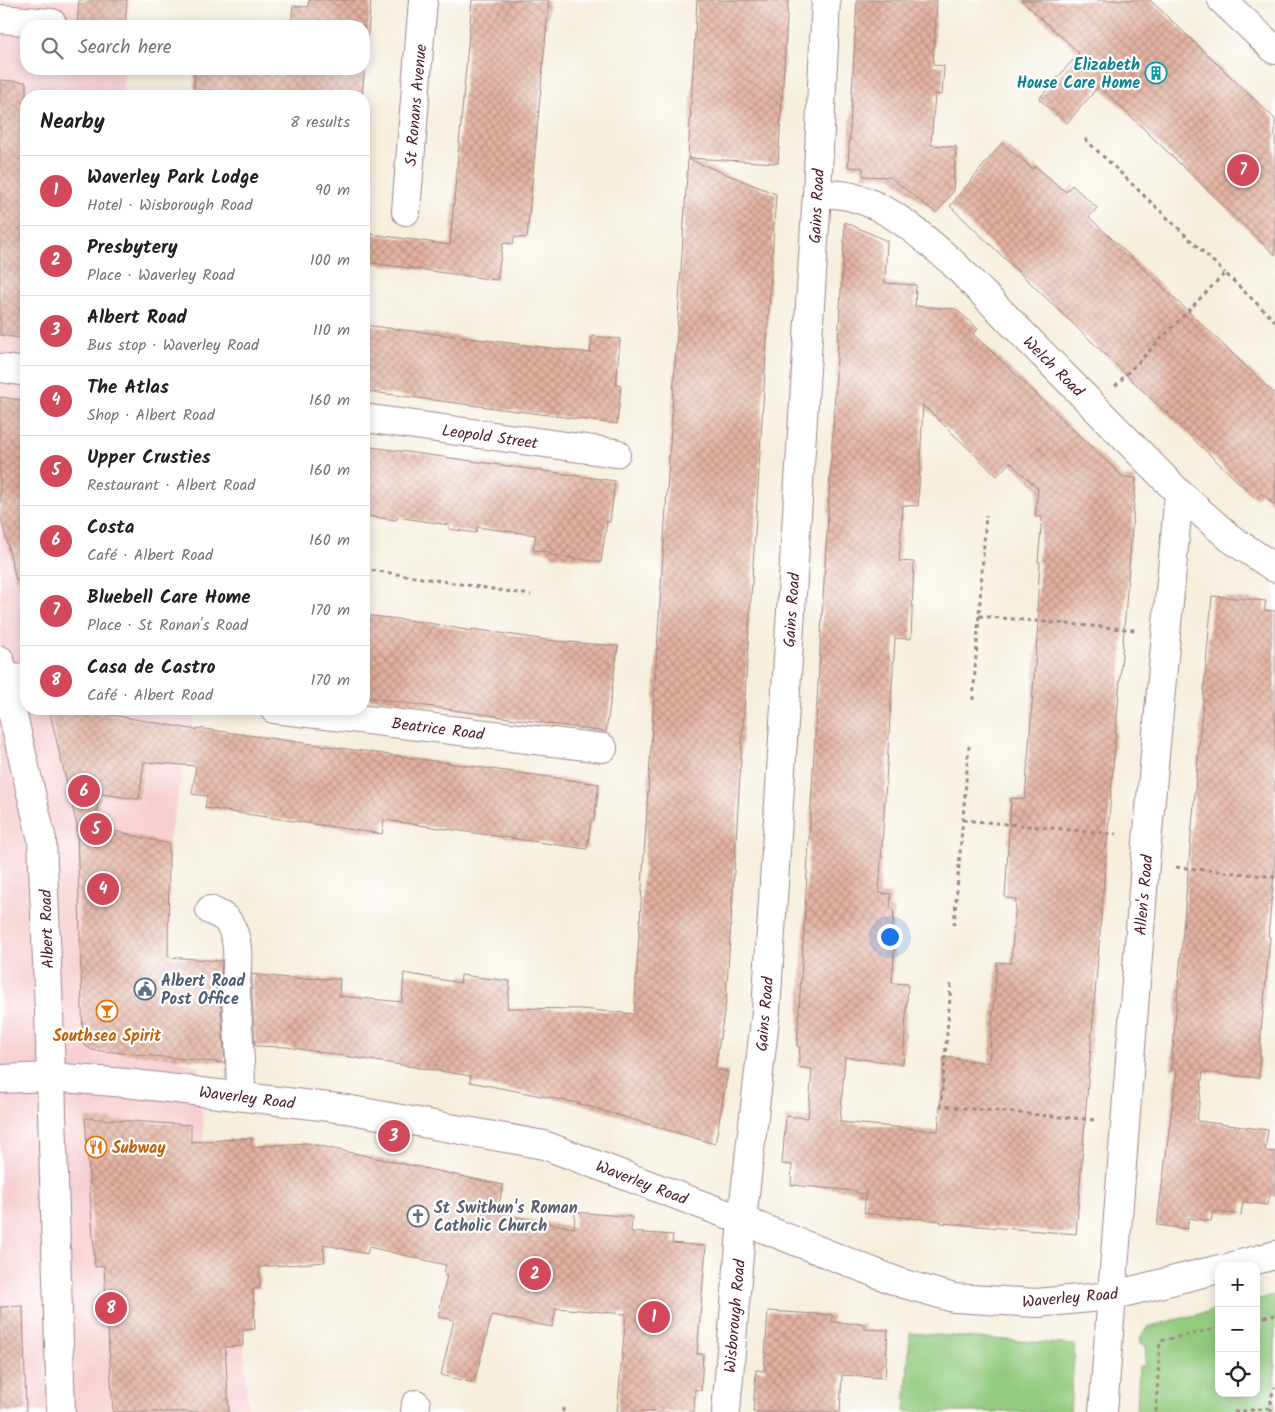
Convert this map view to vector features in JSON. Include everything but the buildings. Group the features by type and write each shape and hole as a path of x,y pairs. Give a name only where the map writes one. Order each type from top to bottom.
{"street":[{"name":"St Ronans Avenue","path":"406,211 423,0"},
{"name":"Gains Road","path":"742,1220 766,1012 817,193 826,0"},
{"path":"1222,0 1275,50"},
{"path":"0,19 20,21"},
{"name":"Welch Road","path":"817,193 852,197 869,202 895,216 913,229 952,263 1179,493 1230,538 1275,568"},
{"path":"0,368 20,371"},
{"name":"Leopold Street","path":"370,419 616,453"},
{"name":"Allen's Road","path":"1103,1412 1145,864 1179,493"},
{"name":"Albert Road","path":"8,673 42,840 61,1412"},
{"name":"Beatrice Road","path":"324,715 602,748"},
{"path":"210,910 224,917 230,924 236,940 238,956 236,992 241,1096"},
{"name":"Waverley Road","path":"0,1079 51,1078 126,1083 346,1108 544,1145 901,1283 954,1298 1036,1303 1111,1296 1215,1270"},
{"name":"Wisborough Road","path":"726,1412 742,1220"},
{"path":"1249,1262 1275,1255"}],"path":[{"path":"1085,139 1275,321"},
{"path":"1094,407 1225,273"},
{"path":"972,700 986,515"},
{"path":"370,570 530,595"},
{"path":"979,616 1166,633"},
{"path":"954,925 969,746"},
{"path":"963,820 1148,837"},
{"path":"1145,864 1275,877"},
{"path":"951,984 941,1106 1125,1123"},
{"path":"1260,1318 1275,1315"},
{"path":"1156,1412 1160,1341 1215,1329"},
{"path":"1234,1412 1271,1410 1271,1398 1275,1387"}],"shaded area":[{"path":"0,0 130,0 128,20 20,20 20,75 125,75 123,90 20,90 20,715 195,715 168,844 176,1059 200,1067 208,1216 240,1283 248,1412 0,1412"}],"green space":[{"path":"1275,1295 1275,1412 1137,1412 1139,1366 1145,1366 1146,1345 1140,1344 1141,1336 1147,1327 1215,1310 1215,1397 1260,1397 1260,1299"},
{"path":"910,1333 1075,1345 1070,1412 905,1412"}],"place":[{"name":"Elizabeth House Care Home","path":"1156,73"},
{"name":"Bluebell Care Home","path":"1243,170"},
{"name":"Costa","path":"84,791"},
{"name":"Upper Crusties","path":"96,829"},
{"name":"The Atlas","path":"103,889"},
{"name":"Albert Road Post Office","path":"145,989"},
{"name":"Southsea Spirit","path":"107,1011"},
{"name":"Albert Road","path":"394,1136"},
{"name":"Subway","path":"96,1147"},
{"name":"St Swithun's Roman Catholic Church","path":"418,1216"},
{"name":"Presbytery","path":"535,1274"},
{"name":"Casa de Castro","path":"111,1308"},
{"name":"Waverley Park Lodge","path":"654,1317"}]}
